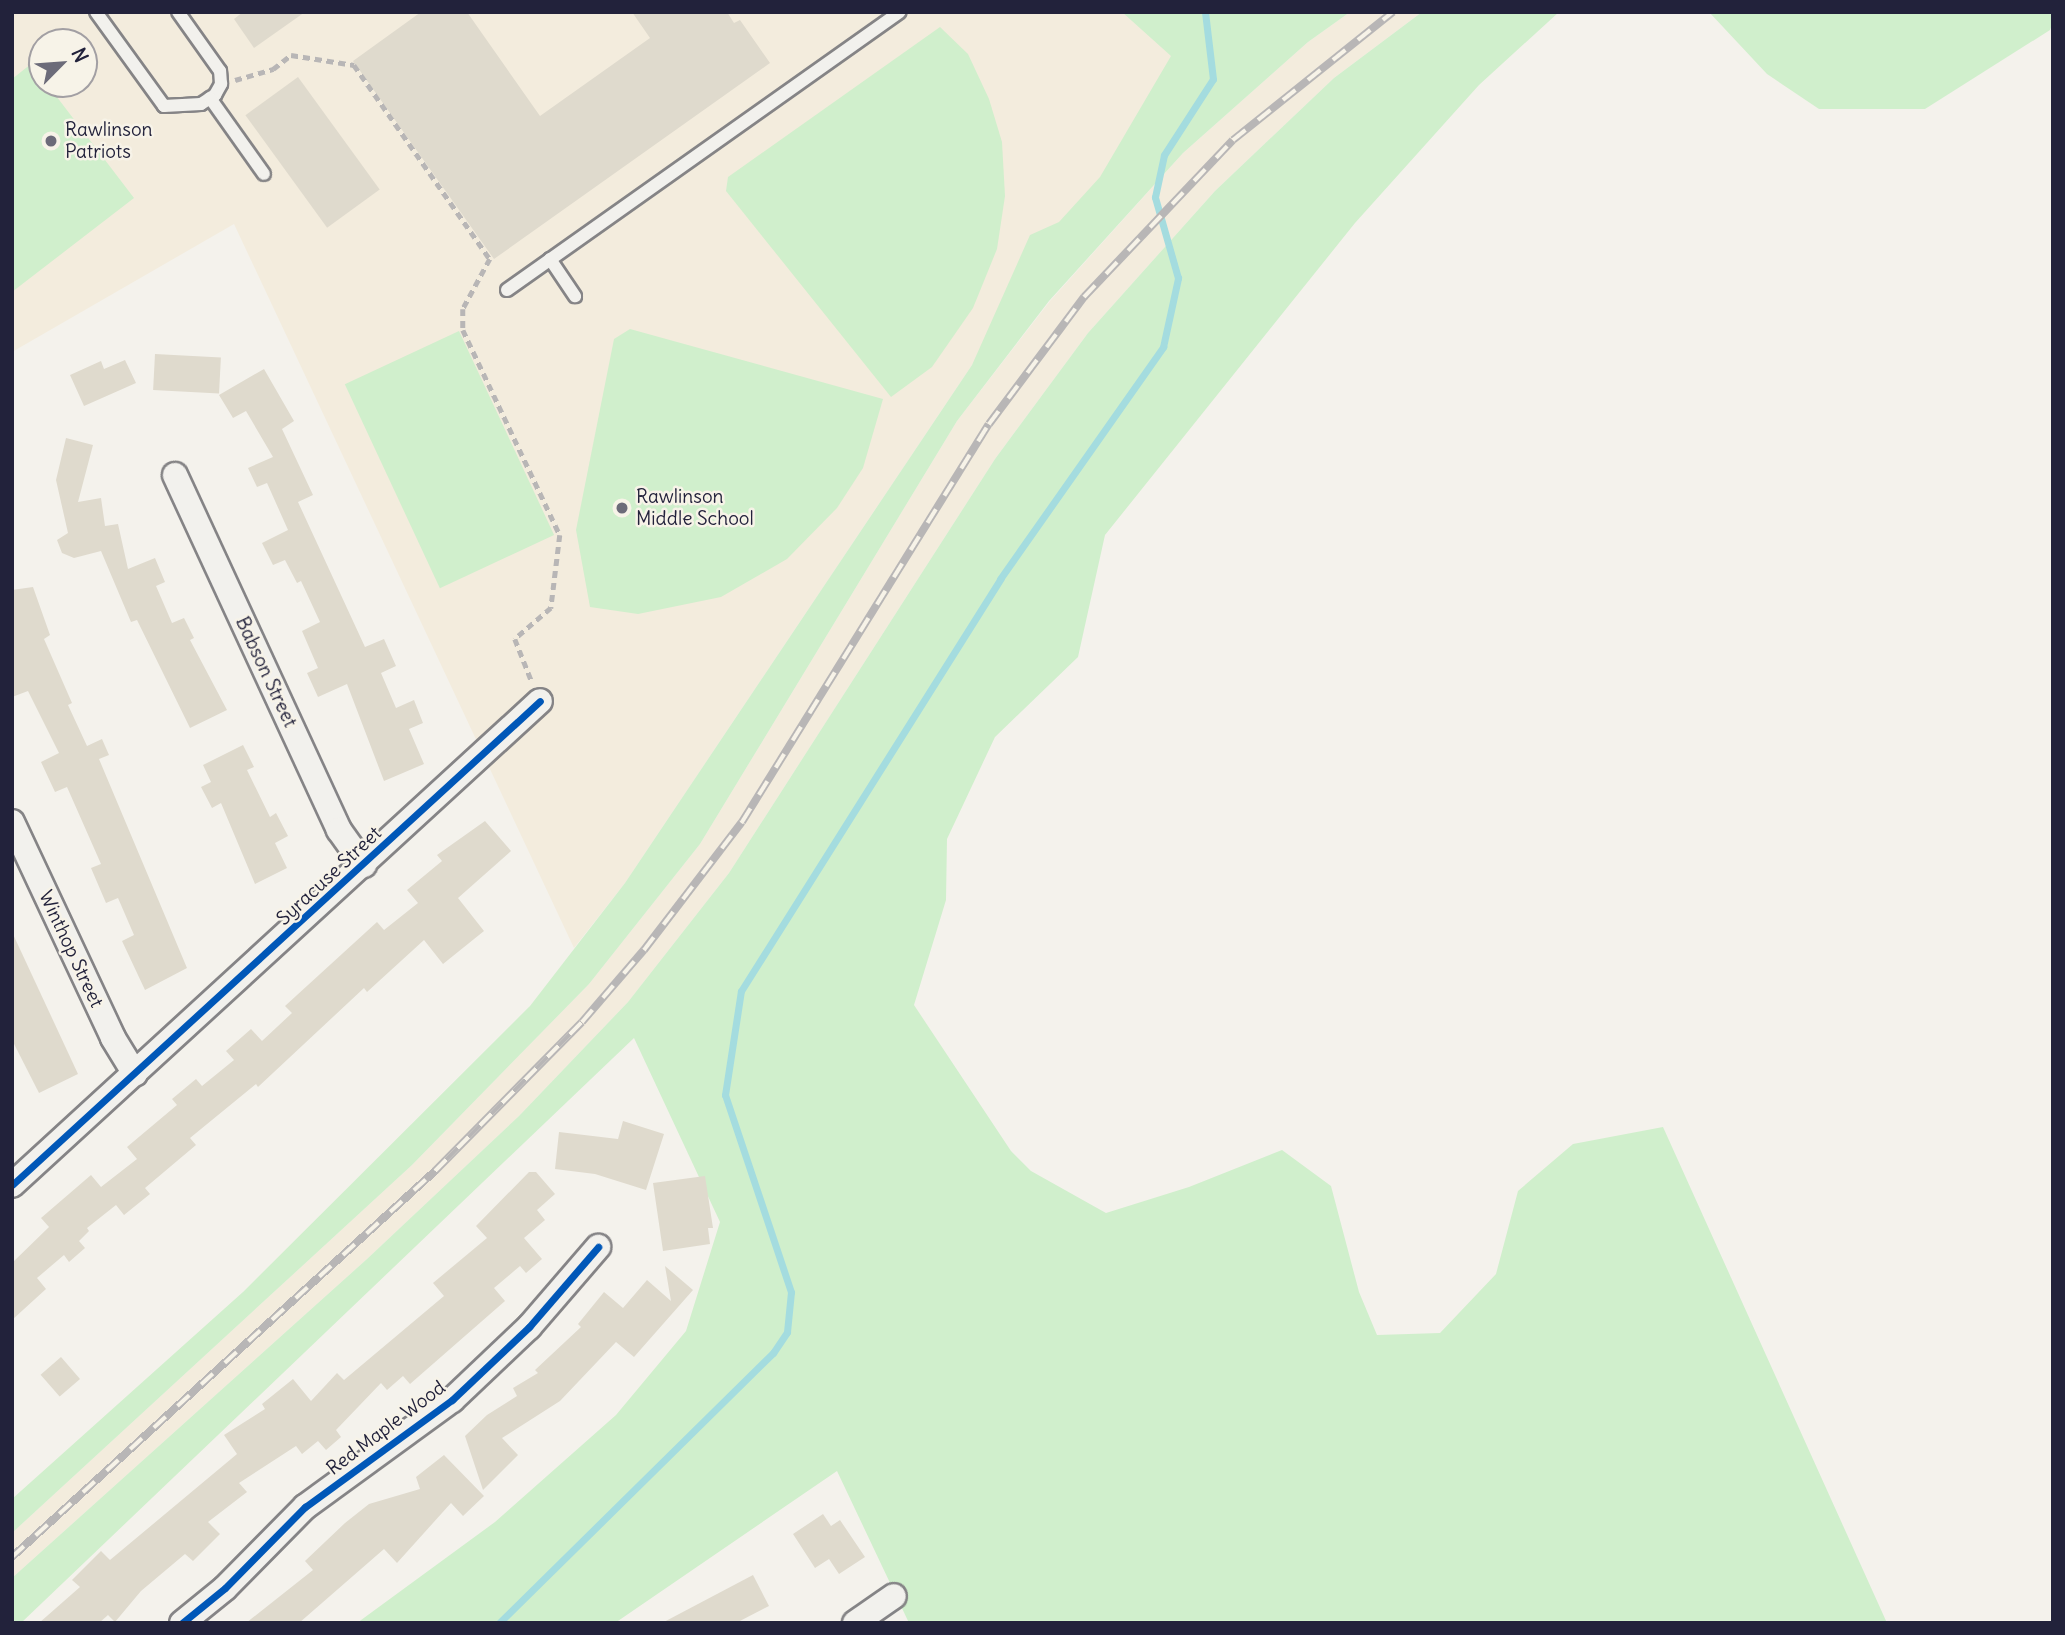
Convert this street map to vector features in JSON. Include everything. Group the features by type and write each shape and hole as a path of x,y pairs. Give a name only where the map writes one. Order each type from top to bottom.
{"street":[{"name":"Babson Street","path":"175,475 340,830 364,865"},
{"name":"Syracuse Street","path":"12,1185 540,701"},
{"name":"Winthop Street","path":"12,821 113,1038 135,1074"},
{"name":"Red Maple Wood","path":"182,1623 225,1588 305,1507 452,1400 529,1327 598,1247"},
{"path":"855,1623 894,1595"}],"lane":[{"path":"96,12 164,106 201,104 210,98 221,84 220,71 178,12"},
{"path":"507,290 899,12"},
{"path":"210,98 264,174"},
{"path":"550,259 575,296"}],"path":[{"path":"221,84 273,69 291,55 354,65 491,259 463,309 463,330 560,536 551,608 515,639 540,701"}],"shaded area":[{"name":"Rawlinson Middle School","path":"12,12 1142,12 1201,60 972,365 625,883 574,948 234,224 12,352"},
{"path":"1350,12 1422,12 1334,78 1215,191 1088,333 995,459 729,873 628,1002 519,1116 367,1259 12,1578 12,1533 412,1165 589,984 700,844 957,421 1050,301 1183,153 1308,42"}],"green space":[{"path":"1122,12 1350,12 1308,42 1183,153 1049,301 957,421 700,844 589,984 412,1165 12,1533 12,1499 243,1292 530,1006 625,883 972,365 1030,235 1059,222 1100,177 1171,56"},
{"path":"1422,12 1559,12 1479,85 1355,223 1105,535 1078,657 995,737 947,839 946,900 914,1005 1011,1151 1031,1171 1106,1213 1189,1187 1282,1150 1331,1186 1359,1292 1377,1335 1440,1333 1496,1274 1518,1191 1573,1144 1663,1127 1887,1623 909,1623 837,1471 615,1623 357,1623 495,1522 616,1415 686,1331 720,1222 634,1038 21,1623 12,1623 12,1578 367,1259 519,1116 628,1002 729,873 995,459 1088,333 1215,191 1334,78"},
{"path":"1709,12 2053,12 2053,22 2050,30 1925,109 1819,109 1767,74"},
{"path":"940,27 968,54 989,99 1002,142 1005,196 997,249 973,308 932,367 891,397 726,191 728,177"},
{"name":"Rawlinson Patriots","path":"28,66 28,98 58,98 134,198 12,292 12,79"},
{"path":"630,329 883,399 863,468 837,508 787,559 721,597 638,614 590,607 576,530 614,339"},
{"path":"459,331 554,535 440,588 345,384"}],"building":[{"path":"243,12 305,12 254,48 234,19"},
{"path":"421,12 467,12 540,116 650,38 632,12 727,12 734,23 740,20 770,63 494,259 353,61"},
{"path":"298,77 380,189 327,228 245,115"},
{"path":"155,354 221,357 219,393 153,390"},
{"path":"125,360 136,383 84,406 70,375 101,361 104,369"},
{"path":"264,369 294,421 282,429 313,495 298,502 365,647 384,639 396,666 381,673 396,708 414,700 423,723 409,729 424,764 384,781 347,684 318,697 307,673 318,668 302,631 320,622 301,581 297,583 285,560 273,565 262,543 288,530 267,483 257,487 248,468 273,457 246,411 233,418 219,395"},
{"path":"66,438 93,445 78,502 101,498 105,526 118,524 128,569 155,558 165,582 156,586 172,623 184,618 194,638 190,640 227,710 190,728 137,620 131,622 101,551 74,558 62,553 57,540 68,533 56,480"},
{"path":"33,587 50,635 44,639 72,703 68,705 87,746 102,739 109,755 99,759 187,968 145,990 122,941 134,935 118,898 106,903 91,868 101,864 67,787 55,792 41,762 59,753 28,691 12,697 12,590"},
{"path":"243,745 254,767 247,770 270,817 276,813 288,836 275,843 287,868 255,884 221,803 212,808 201,787 211,782 203,765"},
{"path":"485,821 511,851 458,898 484,931 443,964 424,940 367,992 364,988 258,1087 256,1084 190,1138 196,1145 145,1188 150,1194 124,1215 116,1205 87,1228 89,1231 79,1241 85,1248 69,1262 64,1255 37,1278 46,1289 12,1320 12,1263 49,1227 41,1218 91,1175 101,1187 137,1159 127,1147 177,1105 172,1099 196,1079 202,1086 234,1060 226,1051 251,1029 262,1041 292,1013 285,1006 377,922 384,930 418,903 407,890 442,861 437,855"},
{"path":"12,932 78,1074 39,1093 12,1040"},
{"path":"623,1121 664,1134 646,1190 595,1174 555,1169 559,1132 618,1139"},
{"path":"529,1172 536,1172 555,1194 537,1210 545,1220 524,1238 542,1259 526,1273 520,1266 494,1288 505,1301 410,1384 403,1376 387,1390 381,1383 336,1430 341,1437 326,1450 318,1441 302,1454 296,1446 239,1483 247,1492 208,1522 220,1534 193,1561 185,1554 141,1591 115,1622 108,1615 99,1623 39,1623 80,1587 72,1580 101,1551 110,1560 237,1454 224,1435 265,1409 262,1404 293,1379 311,1401 337,1373 344,1380 444,1296 433,1283 487,1238 476,1226"},
{"path":"705,1176 713,1228 708,1228 710,1244 663,1251 653,1183"},
{"path":"665,1266 693,1290 634,1357 616,1342 560,1401 502,1438 518,1455 483,1490 465,1436 487,1415 517,1396 513,1388 538,1373 535,1370 581,1327 578,1324 604,1292 623,1308 647,1280 671,1301"},
{"path":"61,1357 80,1379 60,1397 41,1375"},
{"path":"444,1455 484,1496 463,1516 451,1503 397,1563 384,1549 299,1623 246,1623 313,1570 305,1561 345,1523 369,1504 420,1489 416,1477"},
{"path":"823,1514 831,1526 840,1520 865,1557 839,1574 829,1559 815,1568 793,1534"},
{"path":"753,1575 769,1606 736,1623 662,1623"}],"waterway":[{"path":"499,1623 773,1353 787,1332 791,1292 725,1095 741,991 1000,579 1163,347 1178,278 1155,197 1164,155 1213,79 1205,12"}],"railway":[{"path":"12,1557 435,1171 582,1022 644,950 742,822 989,424 1084,297 1233,140 1393,12"}],"cycle path":[{"path":"12,1185 540,701"},
{"path":"182,1623 225,1588 305,1507 452,1400 529,1327 598,1247"}],"place":[{"name":"Rawlinson Patriots","path":"51,141"},
{"name":"Rawlinson Middle School","path":"622,508"}]}
